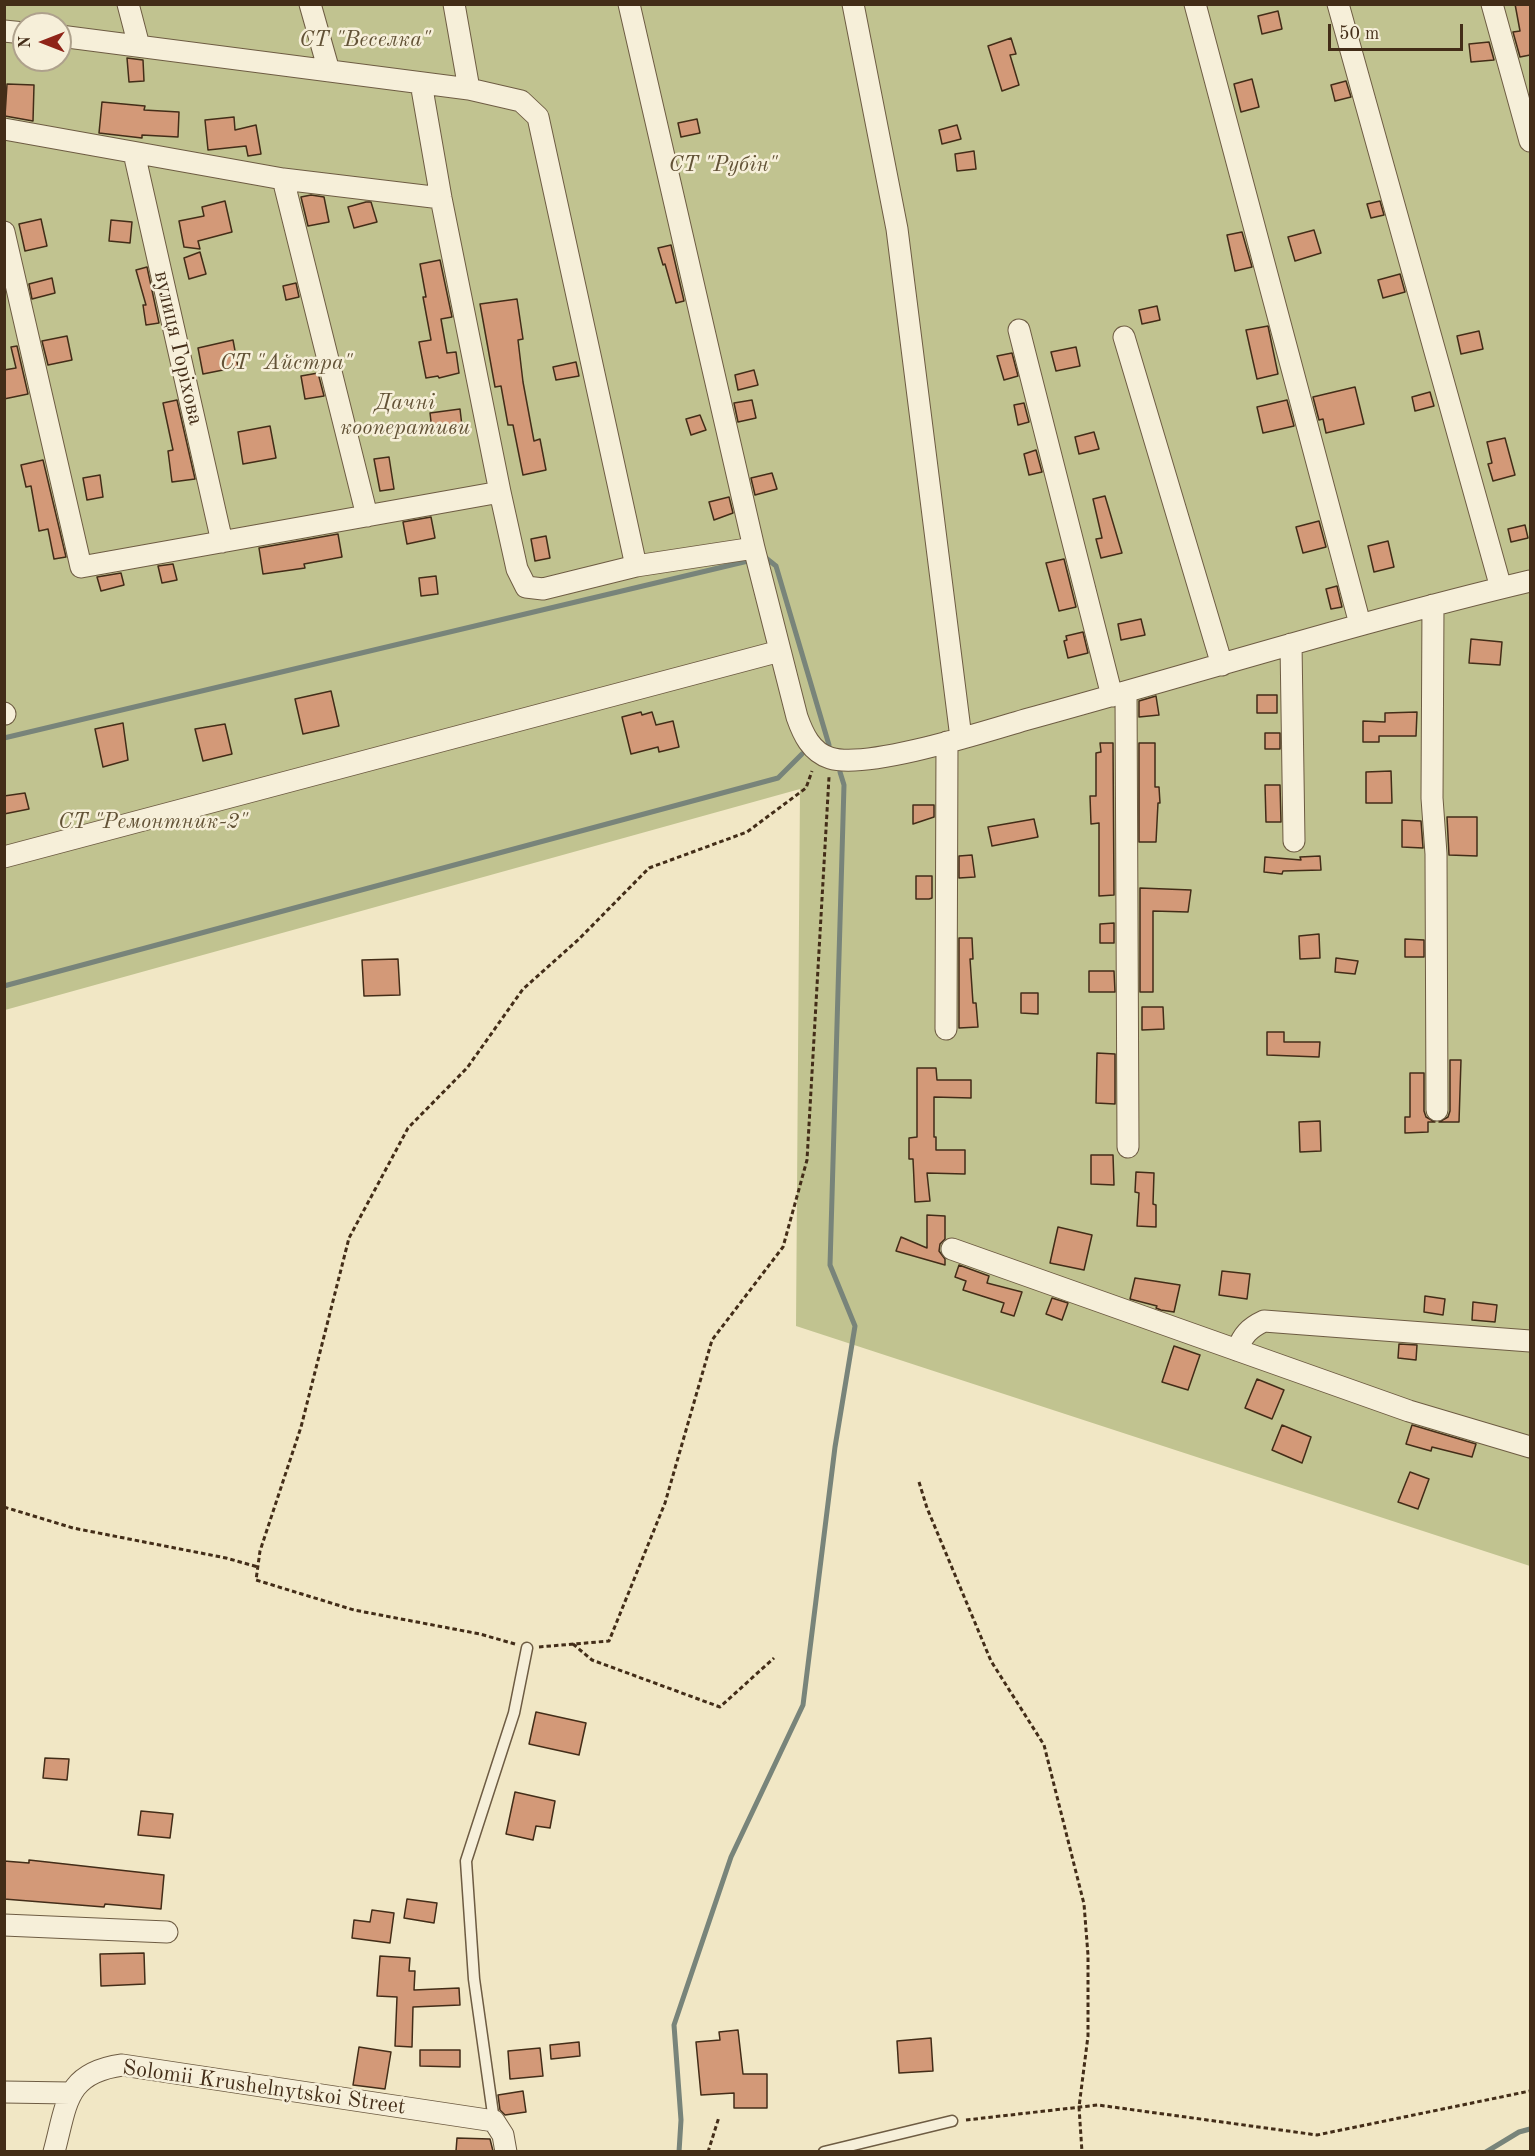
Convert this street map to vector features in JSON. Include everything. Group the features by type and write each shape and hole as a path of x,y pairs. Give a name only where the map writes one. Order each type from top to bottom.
{"street":[{"path":"128,4 139,46"},
{"path":"310,4 329,71"},
{"path":"453,4 469,89"},
{"path":"629,4 753,549 802,731 809,743 824,755 874,758 954,740 1360,624 1530,581"},
{"path":"853,4 897,229 954,740 946,1029"},
{"path":"1196,4 1360,624"},
{"path":"1338,4 1502,588"},
{"path":"1492,4 1530,141"},
{"path":"72,38 469,89 521,101 538,117 636,566"},
{"path":"421,83 441,198 500,492 517,569 526,587 543,589 636,566 753,549"},
{"path":"4,129 283,180 441,198"},
{"name":"вулиця Горіхова","path":"134,153 222,542"},
{"path":"283,180 367,516"},
{"path":"5,234 81,567 500,492"},
{"path":"1019,330 1119,694 1128,1147"},
{"path":"1124,337 1222,665"},
{"path":"1433,605 1432,798 1436,854 1437,1110"},
{"path":"1291,644 1294,841"},
{"path":"4,857 780,651"},
{"path":"952,1249 1409,1411 1530,1447"},
{"path":"1237,1350 1243,1336 1253,1326 1264,1321 1530,1341"},
{"path":"4,1925 167,1932"},
{"name":"Solomii Krushelnytskoi Street","path":"70,2093 80,2080 101,2068 122,2065 494,2121"},
{"path":"4,2092 70,2093 54,2151"},
{"path":"494,2121 503,2135 506,2151"}],"lane":[{"path":"494,2121 474,1979 466,1861 513,1713 527,1648"},
{"path":"824,2151 952,2121"}],"path":[{"path":"824,755 807,1160 783,1247 712,1340 665,1503 609,1641 527,1648 480,1634 354,1610 256,1580 260,1551 301,1427 349,1238 408,1128 467,1068 523,989 579,939 649,868 747,832 806,788 824,755"},
{"path":"919,1482 927,1508 990,1661 1044,1745 1084,1904 1088,1954 1088,2036 1079,2107 1082,2151"},
{"path":"4,1507 73,1528 226,1558 258,1567"},
{"path":"573,1644 592,1660 720,1707 774,1658"},
{"path":"952,2121 1098,2105 1317,2135 1530,2091"},
{"path":"708,2151 719,2117"}],"green space":[{"path":"5,5 1530,5 1530,1566 796,1326 800,789 5,1010"}],"building":[{"path":"1515,4 1530,4 1530,55 1520,57 1513,32 1520,31"},
{"path":"1278,11 1282,29 1262,34 1258,16"},
{"path":"1011,38 1016,54 1010,55 1019,85 1002,91 988,46"},
{"path":"1489,42 1494,60 1471,62 1469,44"},
{"path":"127,58 143,60 144,81 129,82"},
{"path":"1252,79 1259,107 1241,112 1234,84"},
{"path":"1346,81 1351,97 1335,101 1331,85"},
{"path":"7,84 34,85 33,121 5,116"},
{"path":"102,102 145,106 144,110 179,112 178,137 142,135 142,138 99,133"},
{"path":"234,117 235,130 256,125 261,154 248,156 246,146 208,150 205,120"},
{"path":"697,119 700,133 681,137 678,123"},
{"path":"957,125 961,139 942,144 939,130"},
{"path":"974,151 976,169 957,171 955,154"},
{"path":"311,195 324,197 329,222 308,226 301,197"},
{"path":"225,201 232,232 198,241 200,249 184,247 179,221 204,216 202,207"},
{"path":"1380,201 1384,215 1371,218 1367,204"},
{"path":"371,202 377,222 354,228 348,207"},
{"path":"41,219 47,246 25,251 19,224"},
{"path":"111,220 132,222 130,243 109,241"},
{"path":"1314,230 1321,253 1295,261 1288,237"},
{"path":"1242,232 1252,267 1235,271 1227,235"},
{"path":"671,245 684,301 676,303 658,248"},
{"path":"200,252 206,274 189,279 184,258"},
{"path":"440,260 452,317 441,319 447,353 456,352 459,373 439,378 438,376 426,378 419,342 431,340 420,264"},
{"path":"147,267 159,323 146,325 143,305 146,305 136,270"},
{"path":"1400,274 1405,292 1383,298 1378,280"},
{"path":"52,278 55,293 32,299 29,284"},
{"path":"296,283 299,297 286,300 283,286"},
{"path":"517,299 523,339 518,340 523,382 534,441 540,439 546,470 523,475 513,425 508,425 501,386 495,387 480,304"},
{"path":"1157,306 1160,320 1142,324 1139,310"},
{"path":"1268,326 1278,374 1257,379 1246,330"},
{"path":"1479,331 1483,349 1461,354 1457,336"},
{"path":"67,336 72,360 48,365 42,341"},
{"path":"233,340 238,367 203,374 198,348"},
{"path":"17,346 28,394 4,399 4,370 16,368 11,347"},
{"path":"1076,347 1080,366 1056,371 1051,352"},
{"path":"1012,353 1018,376 1004,380 997,356"},
{"path":"576,362 579,376 556,380 553,367"},
{"path":"754,370 758,385 738,390 735,375"},
{"path":"318,373 324,396 305,399 301,376"},
{"path":"1355,387 1364,424 1326,433 1323,419 1319,420 1313,397"},
{"path":"1430,392 1434,406 1415,411 1412,397"},
{"path":"177,400 195,479 172,482 168,451 173,450 163,403"},
{"path":"752,400 756,418 738,422 734,403"},
{"path":"1287,400 1294,426 1263,433 1257,407"},
{"path":"1024,403 1029,422 1018,425 1014,405"},
{"path":"460,409 462,426 432,430 430,413"},
{"path":"700,415 706,430 691,435 686,419"},
{"path":"270,426 276,458 243,464 238,432"},
{"path":"1094,432 1099,449 1079,454 1075,437"},
{"path":"1505,438 1515,475 1493,481 1488,464 1492,463 1487,442"},
{"path":"1036,450 1042,472 1029,475 1024,454"},
{"path":"389,457 394,489 380,491 374,459"},
{"path":"43,460 66,557 54,559 48,529 39,531 31,486 26,487 21,465"},
{"path":"772,473 777,489 755,495 751,478"},
{"path":"100,475 103,497 87,500 83,478"},
{"path":"1105,496 1122,553 1101,558 1096,539 1102,538 1093,499"},
{"path":"729,497 733,513 714,520 709,502"},
{"path":"431,517 435,538 407,544 403,522"},
{"path":"1319,521 1326,547 1303,553 1296,527"},
{"path":"1525,525 1528,538 1511,542 1508,529"},
{"path":"338,534 342,557 304,564 305,568 263,574 259,548"},
{"path":"546,536 550,558 535,561 531,539"},
{"path":"1388,541 1394,567 1374,572 1368,546"},
{"path":"1064,559 1076,607 1059,611 1046,563"},
{"path":"173,564 177,580 162,583 158,566"},
{"path":"121,573 124,585 101,591 97,577"},
{"path":"436,576 438,594 421,596 419,578"},
{"path":"1337,586 1342,607 1331,609 1326,589"},
{"path":"1141,619 1145,635 1121,640 1118,624"},
{"path":"1083,632 1088,653 1068,658 1064,641 1067,640 1066,636"},
{"path":"1471,639 1502,642 1500,665 1469,663"},
{"path":"331,691 339,726 303,734 295,699"},
{"path":"1257,695 1277,695 1277,713 1257,713"},
{"path":"1156,696 1159,715 1139,717 1139,701"},
{"path":"641,712 642,715 652,712 656,725 673,721 679,747 659,752 658,747 631,754 622,717"},
{"path":"1417,712 1416,736 1379,736 1379,742 1363,742 1363,721 1385,722 1385,713"},
{"path":"123,723 128,760 103,767 95,729"},
{"path":"225,724 232,754 203,761 195,729"},
{"path":"1265,733 1280,733 1280,749 1265,749"},
{"path":"1100,743 1113,743 1114,895 1099,896 1099,823 1091,824 1090,796 1096,796 1096,753 1101,752"},
{"path":"1139,743 1155,743 1155,787 1159,787 1160,803 1158,803 1156,842 1139,842"},
{"path":"1391,771 1392,803 1366,803 1366,772"},
{"path":"1265,785 1280,785 1281,822 1266,822"},
{"path":"25,793 29,809 4,814 4,796"},
{"path":"913,805 934,805 934,817 913,824"},
{"path":"1447,817 1477,817 1477,856 1449,855"},
{"path":"1034,819 1038,837 992,846 988,827"},
{"path":"1402,820 1421,821 1423,848 1402,847"},
{"path":"972,855 975,877 959,878 959,856"},
{"path":"1320,856 1321,870 1283,871 1282,874 1264,872 1265,857 1301,860 1300,857"},
{"path":"916,876 932,876 932,898 916,899"},
{"path":"1140,888 1191,890 1188,912 1153,911 1153,992 1140,992"},
{"path":"1114,923 1114,943 1100,943 1100,924"},
{"path":"1319,934 1320,958 1300,959 1299,936"},
{"path":"959,938 972,938 973,959 970,959 973,1003 976,1003 978,1027 959,1028"},
{"path":"1405,939 1424,940 1424,957 1405,957"},
{"path":"1336,958 1358,961 1355,974 1335,972"},
{"path":"398,959 400,995 364,996 362,960"},
{"path":"1089,971 1114,971 1115,992 1089,992"},
{"path":"1021,993 1038,993 1038,1014 1021,1013"},
{"path":"1142,1007 1163,1007 1164,1029 1142,1030"},
{"path":"1267,1032 1284,1032 1284,1042 1320,1042 1319,1057 1267,1055"},
{"path":"1097,1053 1115,1054 1115,1104 1096,1103"},
{"path":"1450,1060 1461,1060 1459,1122 1439,1122 1448,1117 1450,1111"},
{"path":"917,1068 936,1068 937,1080 971,1080 971,1098 934,1097 936,1150 965,1150 965,1174 927,1173 930,1201 915,1202 913,1159 909,1159 909,1138 917,1137"},
{"path":"1410,1073 1424,1073 1424,1111 1426,1117 1435,1122 1428,1122 1428,1132 1405,1133 1405,1117 1410,1117"},
{"path":"1320,1121 1321,1151 1300,1152 1299,1122"},
{"path":"1091,1155 1113,1155 1114,1185 1091,1184"},
{"path":"1136,1172 1154,1173 1153,1204 1156,1205 1156,1227 1137,1226 1139,1193 1135,1192"},
{"path":"927,1215 945,1216 945,1239 940,1244 939,1251 945,1259 945,1265 896,1251 901,1237 927,1248"},
{"path":"1058,1227 1092,1235 1084,1270 1050,1263"},
{"path":"959,1265 989,1276 987,1283 1022,1292 1014,1316 1001,1312 1004,1303 963,1290 966,1281 955,1277"},
{"path":"1222,1271 1250,1274 1247,1299 1219,1295"},
{"path":"1135,1278 1180,1285 1174,1312 1130,1299"},
{"path":"1425,1296 1445,1299 1443,1315 1424,1312"},
{"path":"1052,1298 1068,1303 1062,1320 1046,1314"},
{"path":"1473,1302 1497,1305 1495,1322 1472,1320"},
{"path":"1399,1344 1417,1345 1416,1360 1398,1358"},
{"path":"1174,1346 1200,1355 1188,1390 1162,1382"},
{"path":"1257,1379 1284,1390 1272,1419 1245,1408"},
{"path":"1282,1425 1311,1437 1302,1463 1272,1450"},
{"path":"1412,1425 1476,1444 1472,1457 1432,1447 1431,1451 1406,1444"},
{"path":"1410,1472 1429,1479 1418,1509 1398,1502"},
{"path":"536,1712 586,1723 579,1755 529,1744"},
{"path":"45,1758 69,1759 67,1780 43,1778"},
{"path":"515,1792 555,1801 550,1828 536,1826 533,1840 506,1834"},
{"path":"141,1811 173,1814 170,1838 138,1835"},
{"path":"29,1860 164,1875 161,1909 4,1899 4,1861 29,1863"},
{"path":"407,1899 437,1903 434,1923 404,1918"},
{"path":"372,1910 394,1913 390,1943 352,1938 354,1920 370,1922"},
{"path":"144,1953 145,1984 101,1986 100,1954"},
{"path":"380,1956 410,1958 409,1971 415,1971 414,1990 459,1988 460,2005 413,2007 412,2047 395,2046 397,1997 377,1996"},
{"path":"738,2030 743,2074 767,2074 767,2108 734,2108 734,2093 701,2095 696,2042 720,2040 719,2032"},
{"path":"931,2038 933,2071 899,2073 897,2041"},
{"path":"579,2042 580,2056 551,2059 550,2045"},
{"path":"359,2047 391,2052 385,2089 353,2085"},
{"path":"540,2048 543,2076 510,2079 508,2051"},
{"path":"420,2050 460,2050 460,2067 420,2066"},
{"path":"523,2091 526,2112 505,2115 500,2110 498,2095"},
{"path":"457,2138 490,2139 493,2151 456,2151"}],"waterway":[{"path":"766,558 776,566 829,745"},
{"path":"4,738 748,561"},
{"path":"4,986 778,778 802,754"},
{"path":"679,2152 681,2120 674,2025 731,1857 803,1705 835,1447 855,1326 830,1265 844,785 840,772"},
{"path":"1486,2152 1519,2132 1530,2129"}],"park label":[{"name":"СТ \"Веселка\"","path":"365,40"},
{"name":"СТ \"Рубін\"","path":"723,165"},
{"name":"СТ \"Айстра\"","path":"286,363"},
{"name":"Дачні кооперативи","path":"405,416"},
{"name":"СТ \"Ремонтник-2\"","path":"153,822"}]}
